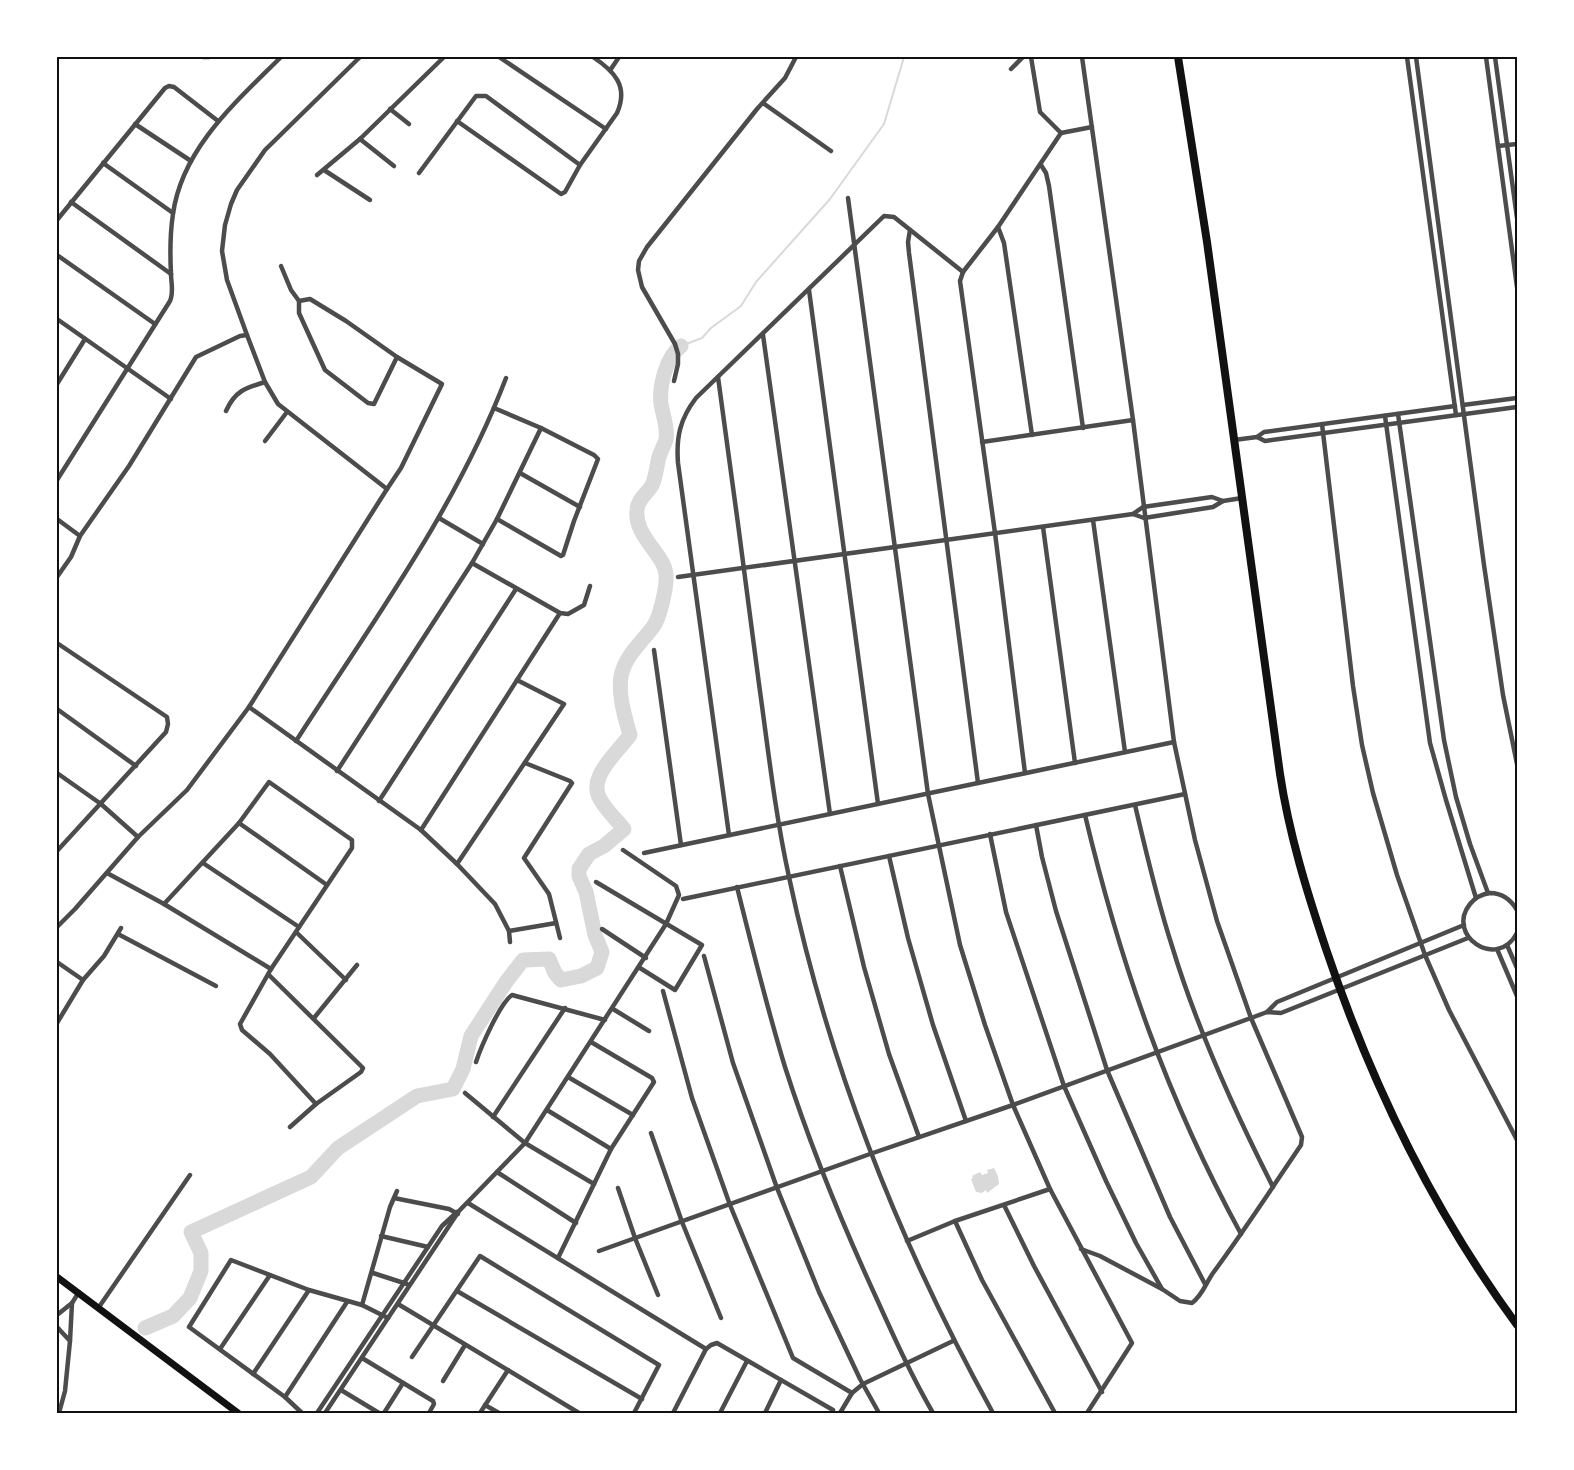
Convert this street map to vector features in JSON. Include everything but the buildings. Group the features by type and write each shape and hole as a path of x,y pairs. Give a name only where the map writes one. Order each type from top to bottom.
{"main road":[{"path":"1178,57 1208,242 1286,812 1315,918 1367,1060 1400,1131 1450,1222 1517,1325"},
{"path":"57,1277 238,1413"}],"street":[{"path":"203,57 209,57"},
{"path":"57,480 173,294 171,274 173,213 179,188 191,161 218,121 281,57"},
{"path":"317,175 360,139 444,57"},
{"path":"499,57 606,129"},
{"path":"457,121 561,194 565,192 580,165 618,113 621,104 618,81 611,69 593,57"},
{"path":"611,69 619,57"},
{"path":"674,381 678,354 675,344 642,287 639,279 639,261 676,209 785,78 796,57"},
{"path":"1011,69 1023,57"},
{"path":"1031,57 1040,112 1061,132"},
{"path":"1080,1249 1100,1256 1189,1304 1200,1296 1205,1284 1301,1145 1302,1137 1251,1018 1217,921 1195,840 1174,742 1133,420 1082,57"},
{"path":"1407,57 1456,415"},
{"path":"1416,57 1503,695 1517,764"},
{"path":"1486,57 1517,287"},
{"path":"1495,57 1517,218"},
{"path":"358,58 266,150 237,190 231,204 223,239 223,265 265,382 278,404 387,489"},
{"path":"57,220 165,88 174,87 218,121"},
{"path":"420,173 476,96 486,96 580,165"},
{"path":"763,103 831,150"},
{"path":"390,109 410,124"},
{"path":"135,124 191,161"},
{"path":"1025,773 995,533 960,285 963,272 998,227 1061,132 1092,127"},
{"path":"360,139 394,166"},
{"path":"1498,146 1517,144"},
{"path":"103,163 173,213"},
{"path":"1041,165 1046,172 1050,186 1083,428"},
{"path":"324,170 370,200"},
{"path":"848,198 928,794 960,945 1013,1105 1050,1190 1132,1343 1088,1413"},
{"path":"71,202 171,274"},
{"path":"729,835 678,463 677,438 681,421 687,409 718,377 884,216 894,217 963,272"},
{"path":"998,227 1004,243 1032,435"},
{"path":"910,229 909,253 978,783"},
{"path":"57,255 155,324"},
{"path":"281,266 291,290 299,301 299,313 325,370 368,403 374,404 397,357"},
{"path":"809,290 878,804"},
{"path":"57,927 138,837 187,790 249,707 401,468 442,384 310,299 299,301"},
{"path":"57,319 171,399"},
{"path":"57,577 71,557 80,536 129,466 196,357 240,336 247,335"},
{"path":"763,335 830,814"},
{"path":"57,384 85,339"},
{"path":"718,377 779,825 789,877 825,1020 870,1154 907,1241 953,1341 993,1413"},
{"path":"296,741 440,518 495,408 506,378"},
{"path":"226,411 232,398 238,393 265,382"},
{"path":"1234,440 1257,437 1264,432 1517,398"},
{"path":"1257,437 1265,441 1517,407"},
{"path":"495,408 542,428 598,459 566,552 561,556 497,519"},
{"path":"265,441 287,412"},
{"path":"1398,414 1444,740 1467,834 1488,893"},
{"path":"1385,416 1430,742 1476,898"},
{"path":"982,442 1133,420"},
{"path":"1322,424 1362,745 1373,793 1397,875 1425,955 1458,1029 1517,1140"},
{"path":"337,771 472,563 497,519 542,428"},
{"path":"520,473 580,507"},
{"path":"678,577 1093,520 1133,514 1143,507 1212,497 1223,501"},
{"path":"1133,514 1144,518 1213,507 1223,501 1242,498"},
{"path":"440,518 483,544"},
{"path":"57,519 80,536"},
{"path":"1093,520 1125,752"},
{"path":"1043,527 1075,763"},
{"path":"472,563 560,613 568,614 584,605 590,586"},
{"path":"379,801 516,589"},
{"path":"421,830 560,613"},
{"path":"57,851 166,732 168,724 167,717 58,644"},
{"path":"654,650 681,845"},
{"path":"458,864 564,704 517,680"},
{"path":"249,707 421,830 458,864 495,904 509,931 510,942"},
{"path":"57,709 136,766"},
{"path":"645,853 1174,742"},
{"path":"525,763 572,783 524,856 525,861 549,894 560,938"},
{"path":"57,773 101,804 138,837"},
{"path":"164,904 239,823 269,782 353,842 352,848 271,969 240,1026 243,1032 270,1054 316,1104"},
{"path":"683,899 1185,794"},
{"path":"1135,805 1172,948 1230,1097 1273,1187"},
{"path":"1085,815 1114,925 1156,1053 1185,1123 1241,1234"},
{"path":"239,823 327,885"},
{"path":"1036,825 1056,911 1107,1070 1170,1217 1205,1284"},
{"path":"990,834 1006,912 1064,1086 1121,1212 1162,1289"},
{"path":"57,840 63,844"},
{"path":"325,1413 362,1358 442,1226 468,1203 525,1143 640,968 666,924 679,895 676,886 623,850"},
{"path":"889,856 908,938 933,1025 966,1121"},
{"path":"203,862 299,927"},
{"path":"840,866 864,967 889,1054 919,1137"},
{"path":"107,873 164,904 271,969"},
{"path":"596,882 702,945 677,989 672,990 640,968"},
{"path":"737,887 782,1057 822,1172 858,1259 933,1413"},
{"path":"1516,906 1503,896 1488,893 1476,898 1466,910 1464,925 1468,938 1478,946 1497,949 1507,945 1517,933"},
{"path":"509,931 556,923"},
{"path":"599,1251 1205,1036 1267,1012 1277,1002 1464,925"},
{"path":"57,1023 83,980 104,956 121,928"},
{"path":"602,929 646,958"},
{"path":"296,932 346,980"},
{"path":"118,934 216,986"},
{"path":"1267,1012 1281,1013 1468,938"},
{"path":"1507,945 1517,968"},
{"path":"1497,949 1517,996"},
{"path":"704,956 733,1063 777,1188 819,1292 879,1413"},
{"path":"57,962 83,980"},
{"path":"314,1018 357,965"},
{"path":"269,975 363,1068 362,1072 316,1104 290,1127"},
{"path":"663,991 692,1098 730,1205 794,1358 852,1393"},
{"path":"476,1062 488,1035 509,996 512,995 605,1020"},
{"path":"493,1117 565,1008"},
{"path":"613,1009 649,1031"},
{"path":"558,1258 611,1149 654,1082 591,1042"},
{"path":"568,1077 633,1115"},
{"path":"465,1093 525,1143 594,1184"},
{"path":"547,1110 611,1149"},
{"path":"651,1133 682,1221 721,1318"},
{"path":"498,1172 576,1223"},
{"path":"99,1307 190,1175"},
{"path":"618,1188 658,1295"},
{"path":"907,1241 955,1221 1050,1190"},
{"path":"362,1305 381,1236 397,1191"},
{"path":"394,1198 449,1209 458,1213"},
{"path":"468,1203 706,1349"},
{"path":"1004,1205 1039,1276 1102,1392"},
{"path":"317,1413 386,1317 398,1304 407,1284 458,1213"},
{"path":"955,1221 982,1280 1055,1413"},
{"path":"381,1236 428,1247"},
{"path":"412,1357 480,1256 659,1365 634,1413"},
{"path":"302,1413 285,1397 189,1327 231,1260 309,1290 362,1305 386,1317"},
{"path":"372,1273 407,1284"},
{"path":"220,1349 270,1275"},
{"path":"253,1374 309,1290"},
{"path":"457,1291 642,1399"},
{"path":"57,1315 72,1303 79,1292"},
{"path":"285,1397 347,1302"},
{"path":"59,1413 65,1391 72,1303"},
{"path":"398,1304 579,1413"},
{"path":"57,1327 70,1341"},
{"path":"840,1413 852,1393 863,1384 953,1341"},
{"path":"673,1413 706,1349 717,1343 833,1410"},
{"path":"443,1381 465,1345"},
{"path":"362,1358 434,1402 429,1413"},
{"path":"720,1413 747,1361"},
{"path":"480,1413 508,1370"},
{"path":"765,1413 781,1380"},
{"path":"384,1413 403,1383"},
{"path":"341,1390 379,1413"},
{"path":"485,1405 499,1413"}],"shaded area":[{"path":"994,1168 999,1184 987,1193 986,1190 982,1193 976,1192 972,1176 980,1172 982,1175 988,1173 987,1170"}],"waterway":[{"path":"681,346 702,338 711,328 741,306 756,282 830,199 884,124 904,57"},
{"path":"145,1328 173,1316 190,1298 201,1271 201,1253 191,1232 311,1177 338,1148 417,1096 453,1089 463,1069 471,1036 523,960 549,959 561,980 581,976 597,968 602,952 595,935 579,869 589,854 604,846 624,829 600,799 597,791 598,782 606,765 630,735 621,699 621,676 630,656 656,623 664,594 666,580 664,567 640,529 637,510 639,502 653,483 666,440 661,389 671,357 681,346"}]}
